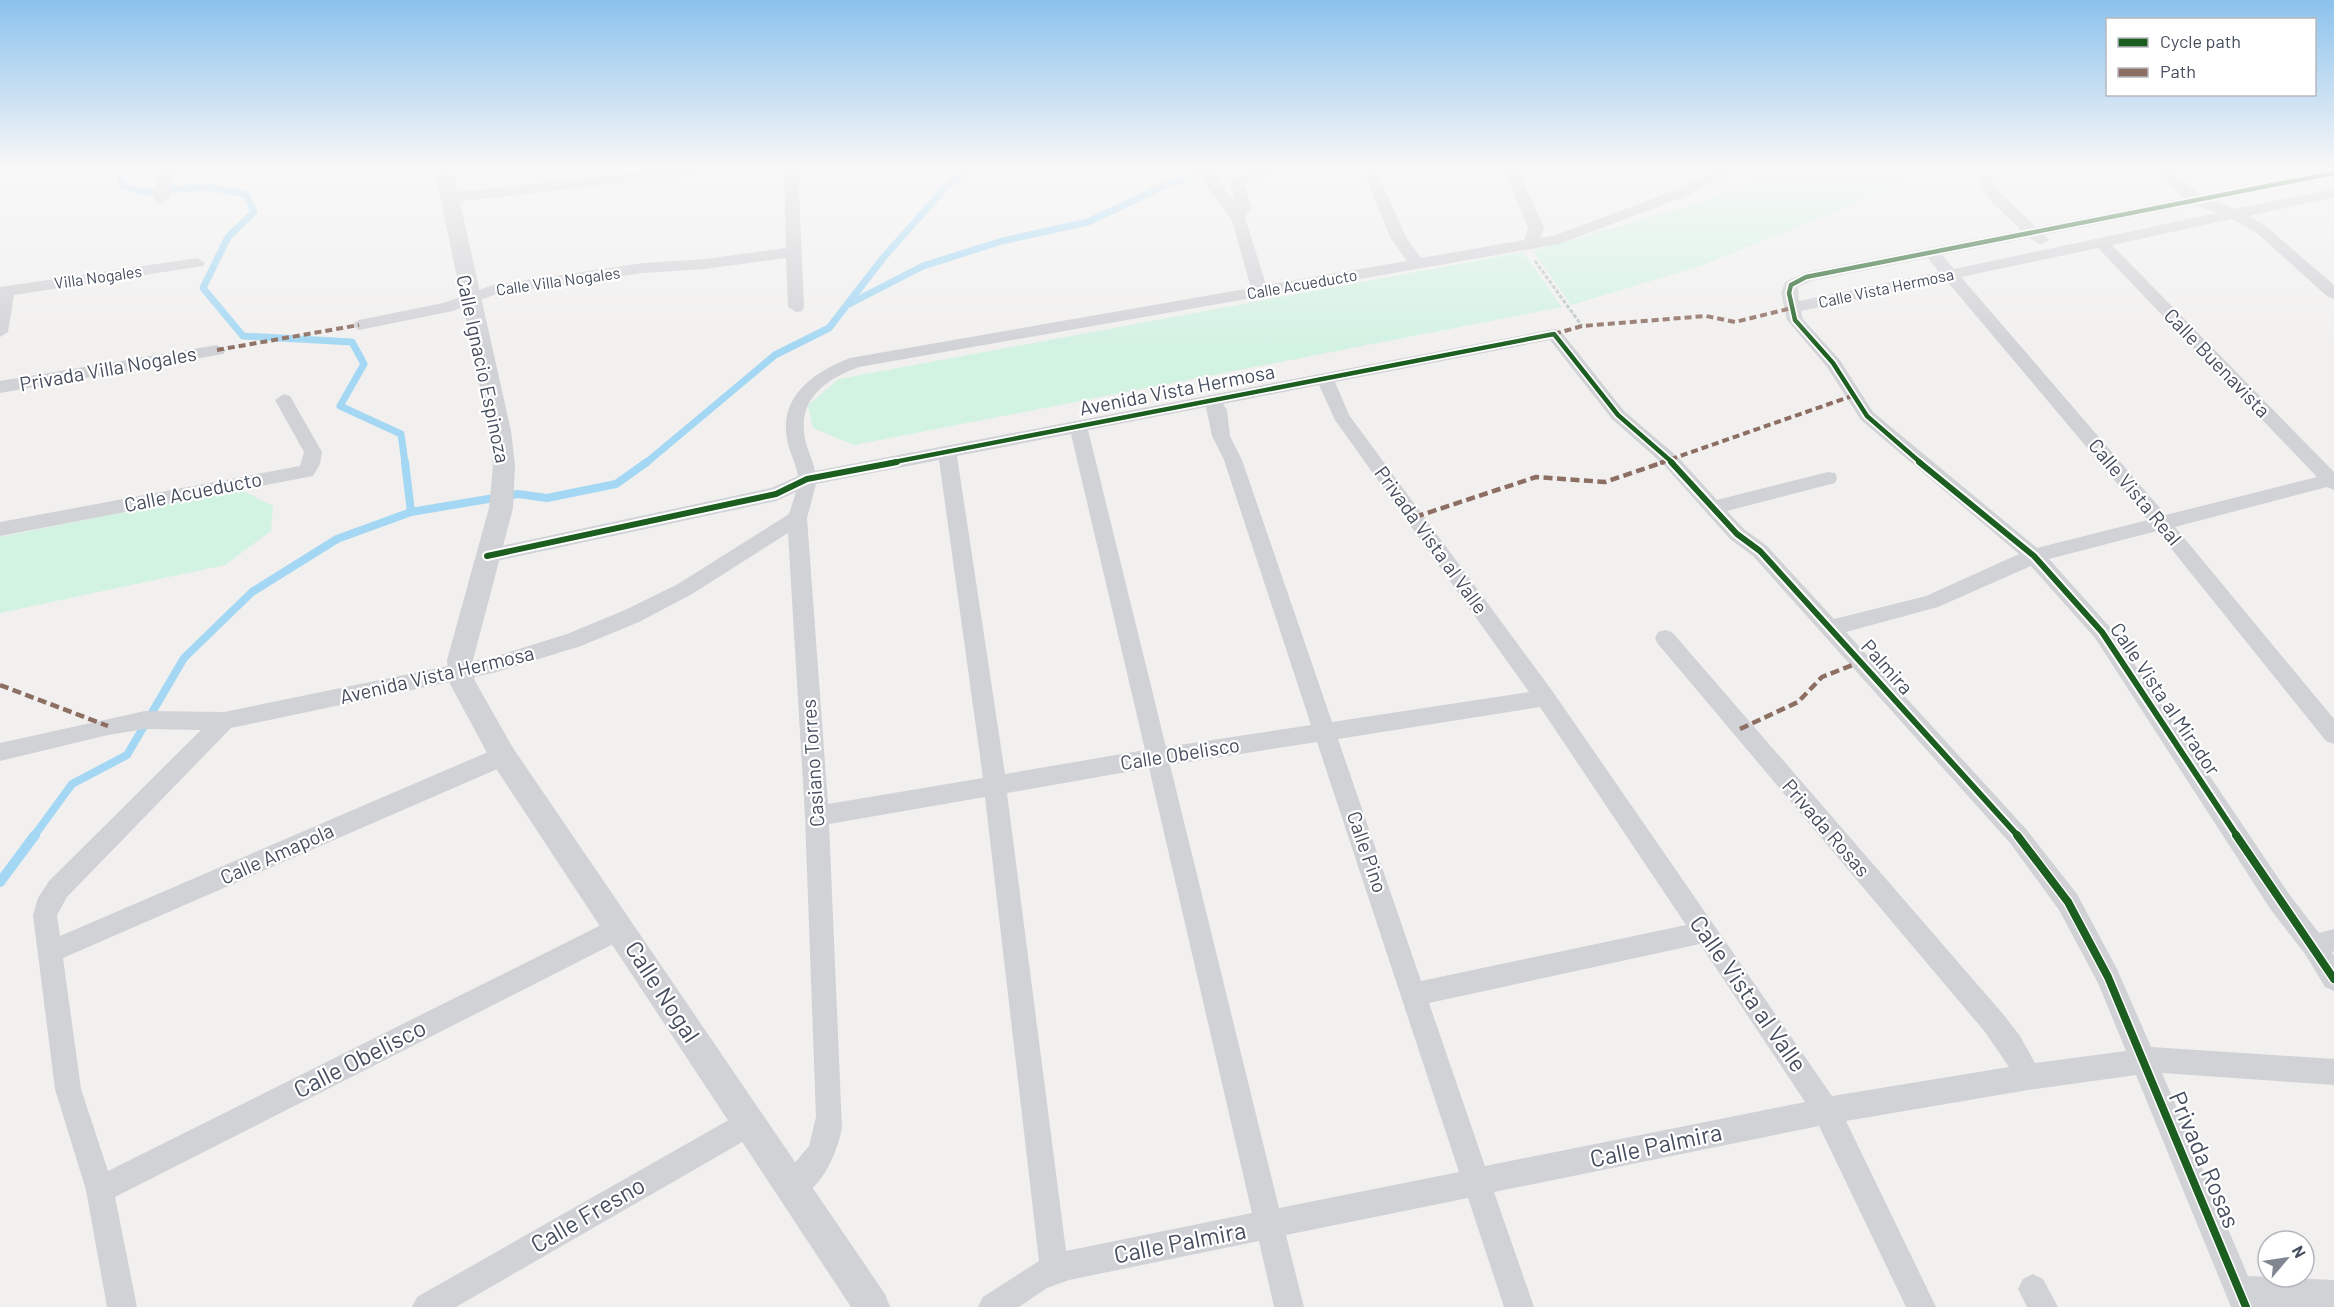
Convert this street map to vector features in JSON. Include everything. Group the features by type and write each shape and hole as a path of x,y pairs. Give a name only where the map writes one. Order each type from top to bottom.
{"street":[{"name":"Calle Ignacio Espinoza","path":"454,228 500,431 502,496 460,660 459,674"},
{"path":"792,228 796,307"},
{"path":"1240,228 1260,292"},
{"path":"1394,228 1417,264"},
{"path":"1527,245 1536,228"},
{"name":"Calle Acueducto","path":"856,362 1527,245 1559,239 1588,228"},
{"path":"2029,228 2054,253"},
{"name":"Calle Vista Hermosa","path":"2061,228 1806,277 1791,285 1789,293 1792,308 2167,228"},
{"path":"2258,228 2334,294"},
{"name":"Calle Buenavista","path":"2101,242 2333,481"},
{"name":"Calle Villa Nogales","path":"469,298 493,290 643,268 705,264 792,252"},
{"name":"Calle Vista Real","path":"1932,253 2162,524 2334,735"},
{"name":"Villa Nogales","path":"3,291 197,263"},
{"path":"0,332 3,291"},
{"path":"359,325 447,307 469,298"},
{"name":"Calle Vista al Mirador","path":"1792,308 1799,327 1833,363 1852,396 1879,428 2034,556 2113,646 2280,902 2324,943 2334,979"},
{"name":"Avenida Vista Hermosa","path":"487,556 776,495 807,478 1554,334"},
{"name":"Palmira","path":"1554,334 1618,415 1671,461 1737,534 1760,551 2018,837 2068,902 2108,977 2142,1061"},
{"name":"Privada Villa Nogales","path":"0,387 217,350"},
{"name":"Casiano Torres","path":"792,1188 809,1173 824,1150 830,1117 817,816 797,518 807,478 793,428 797,402 807,389 828,374 856,362"},
{"name":"Privada Vista al Valle","path":"1325,378 1341,416 1545,698"},
{"name":"Calle Acueducto","path":"0,529 306,471 311,464 313,452 284,400"},
{"name":"Calle Pino","path":"1211,400 1218,410 1221,436 1233,460 1326,731 1480,1183 1519,1307"},
{"path":"1078,426 1289,1307"},
{"path":"947,452 995,786 1054,1269"},
{"path":"1713,508 1828,478"},
{"path":"1830,628 1931,602 2034,556 2333,481"},
{"name":"Avenida Vista Hermosa","path":"0,752 108,726 150,720 224,721 459,674 574,640 632,616 685,589 797,518"},
{"name":"Privada Rosas","path":"1665,638 1994,1023 2011,1045 2028,1077"},
{"name":"Calle Nogal","path":"459,674 503,756 872,1307"},
{"name":"Calle Obelisco","path":"817,816 1159,757 1545,698"},
{"name":"Calle Vista al Valle","path":"1545,698 1826,1110 1921,1307"},
{"path":"122,1307 100,1190 68,1089 45,925 47,906 51,897 224,721"},
{"name":"Calle Amapola","path":"50,952 503,756"},
{"name":"Calle Obelisco","path":"100,1190 620,928"},
{"path":"1415,994 1705,932"},
{"name":"Calle Palmira","path":"993,1307 1054,1269 1826,1110 2142,1061 2334,1072"},
{"name":"Privada Rosas","path":"2142,1061 2243,1299"},
{"name":"Calle Fresno","path":"427,1307 748,1123"},
{"path":"2243,1299 2334,1295"}],"path":[{"path":"1527,245 1582,326"}],"green space":[{"path":"1613,228 1794,228 1701,266 1571,305 1533,251"},
{"path":"1523,252 1562,307 854,445 813,428 808,405 839,379"},
{"path":"239,489 273,506 271,531 225,565 0,613 0,537"}],"waterway":[{"path":"237,228 228,237 203,288 243,336 352,342 364,364 340,406 401,434 405,463"},
{"path":"646,463 775,355 829,328 883,258 910,228"},
{"path":"849,304 923,266 1002,241 1061,228"},
{"path":"405,462 411,512"},
{"path":"411,512 518,494 547,498 616,484 647,462"},
{"path":"34,836 72,784 127,755 184,658 252,592 337,539 411,512"},
{"path":"0,882 35,835"}],"marked path":[{"path":"1554,334 1582,326 1706,316 1735,322 1792,308"},
{"path":"217,350 359,325"},
{"path":"1415,517 1536,477 1605,482 1852,396"},
{"path":"1740,729 1798,702 1822,677 1860,662"},
{"path":"0,685 108,726"}],"cycle path":[{"path":"2055,228 1806,277 1791,285 1789,293 1795,320 1833,363 1867,416 1894,441 2034,556 2102,632 2280,902 2314,946 2334,979"},
{"path":"487,556 776,494 807,479 1554,334 1618,415 1671,461 1737,534 1760,551 1830,628 2018,836 2068,902 2108,977 2246,1307"}]}
